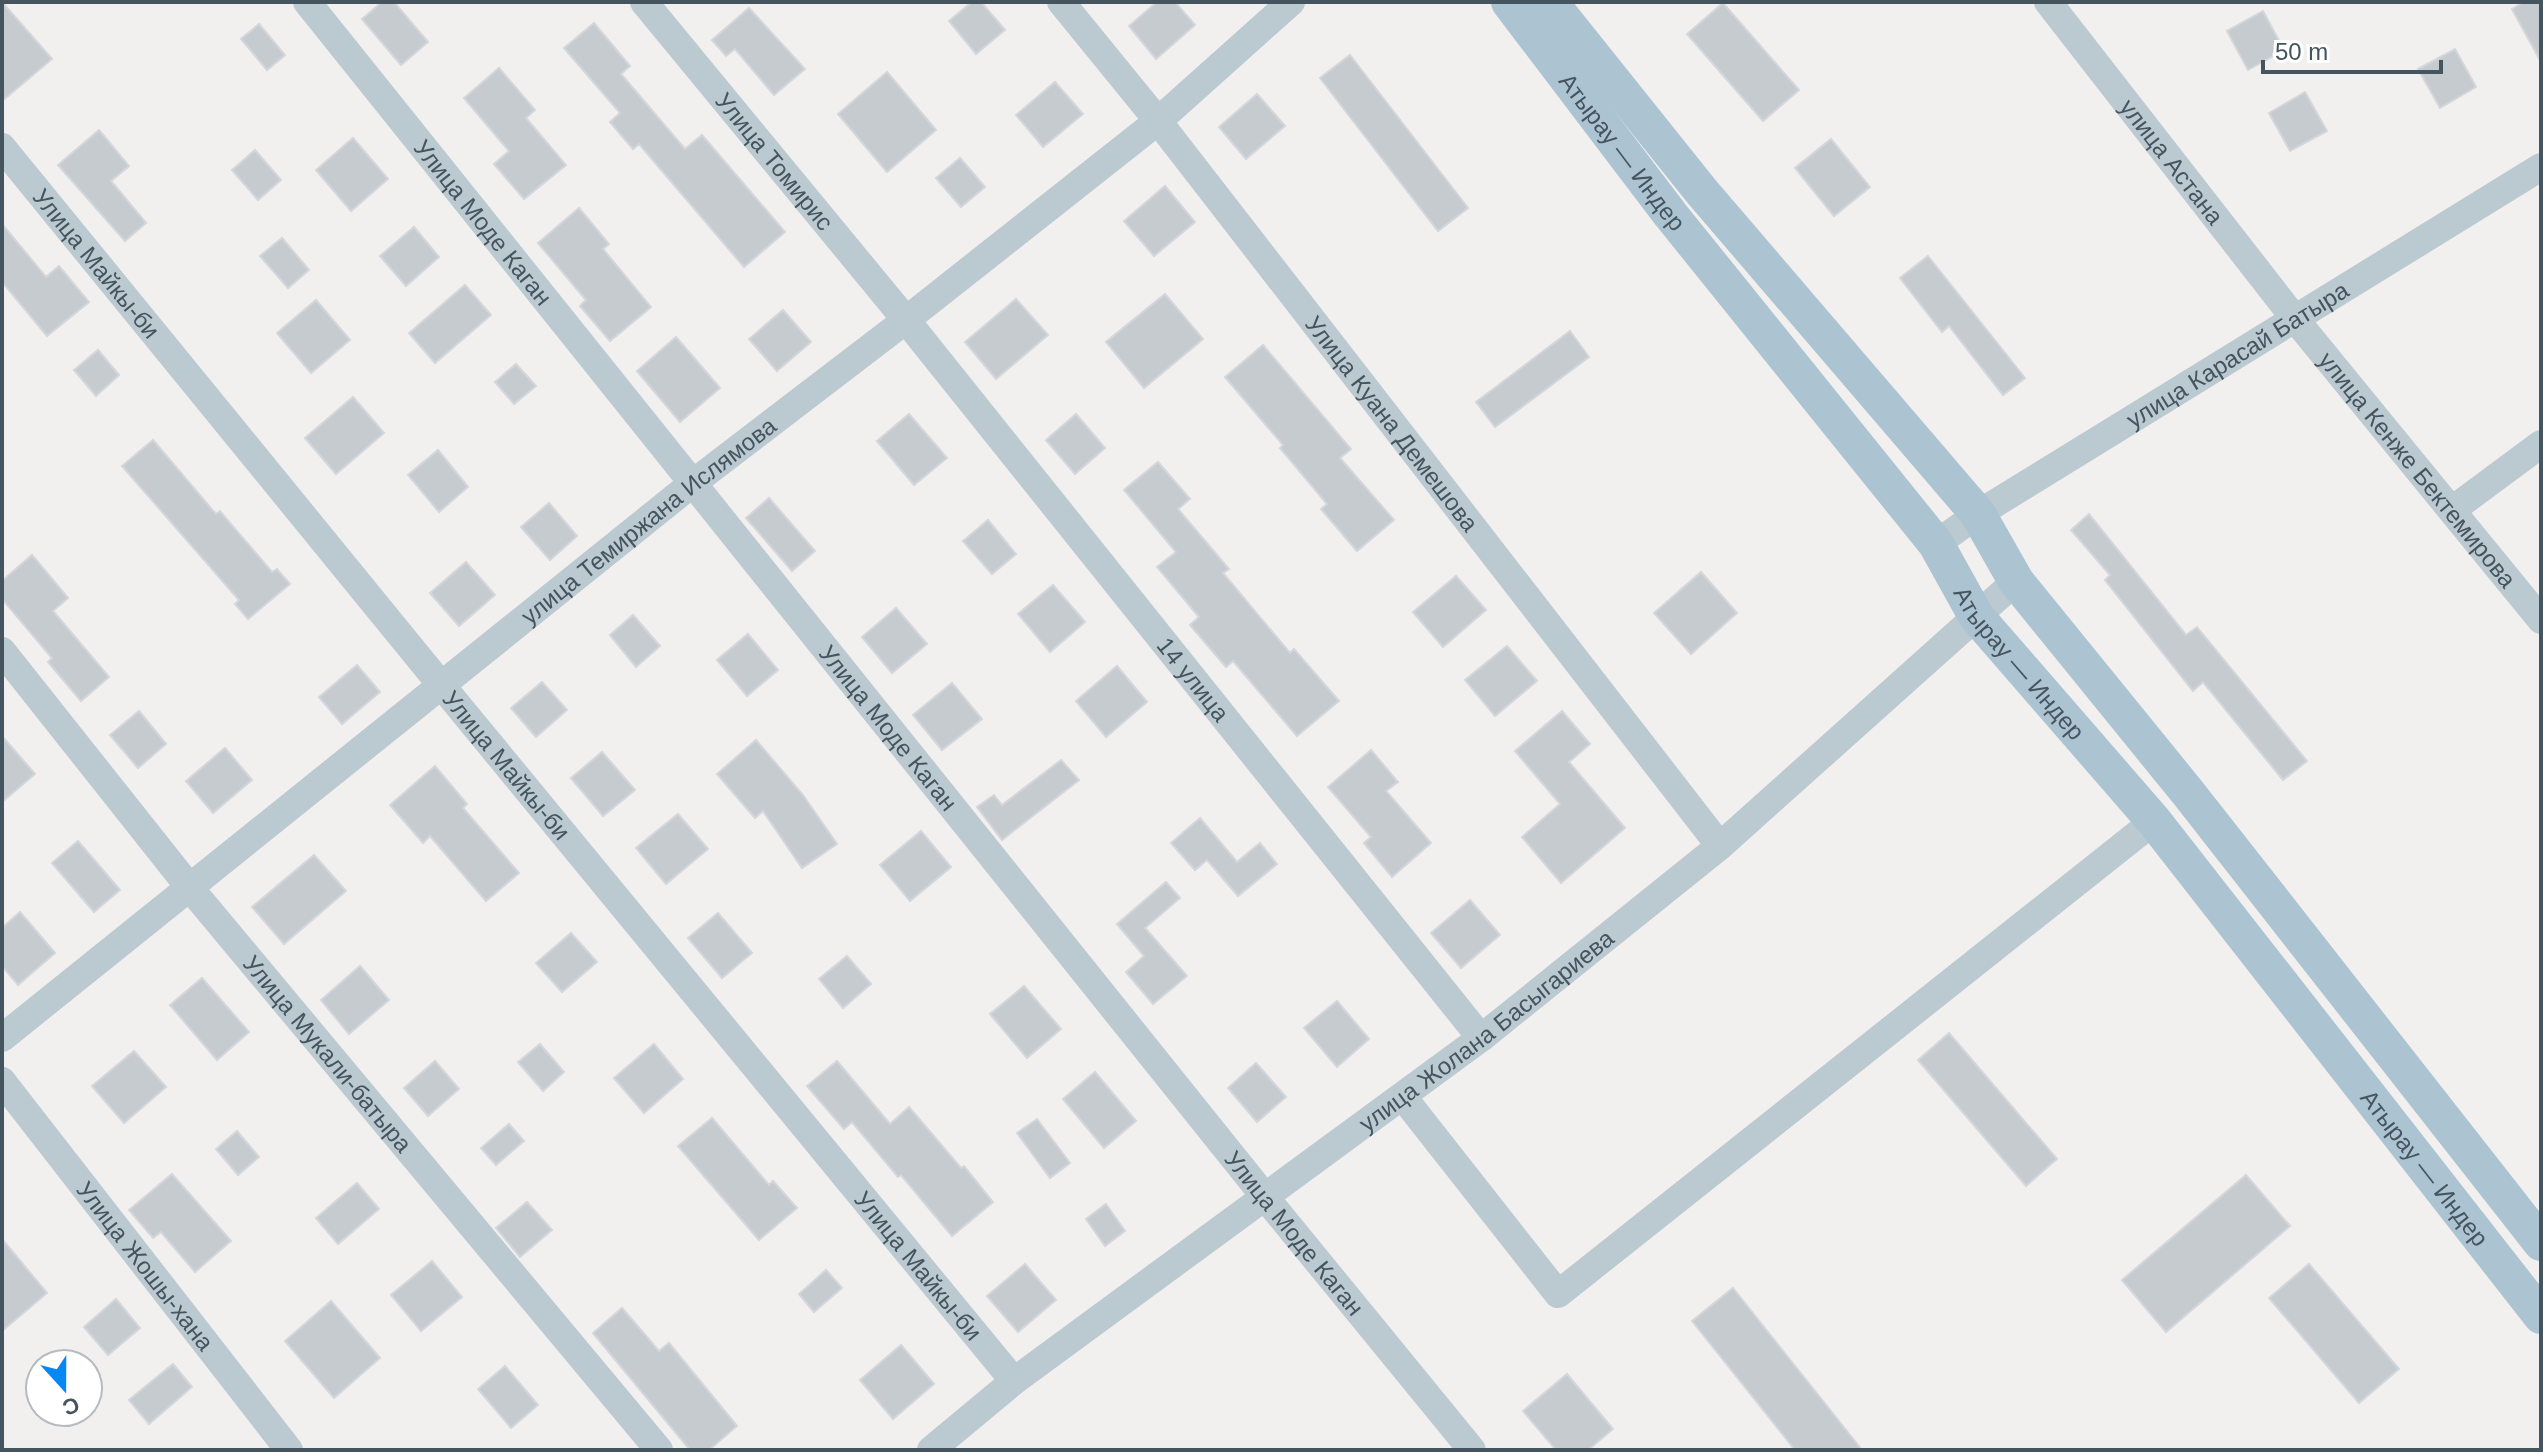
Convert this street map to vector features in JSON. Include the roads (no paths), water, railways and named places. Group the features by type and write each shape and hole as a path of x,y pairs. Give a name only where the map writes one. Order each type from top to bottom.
{"main road":[{"name":"Атырау — Индер","path":"1509,2 1670,214 1936,544 1976,616 2154,821 2541,1316"},
{"name":"Атырау — Индер","path":"1550,2 1702,192 1978,514 2016,581 2189,794 2541,1243"}],"street":[{"name":"Улица Моде Каган","path":"307,2 1265,1197 1472,1450"},
{"name":"Улица Томирис","path":"644,2 906,320"},
{"name":"Улица Куана Демешова","path":"1061,2 1158,121 1720,846"},
{"name":"улица Темиржана Ислямова","path":"2,1038 693,483 1158,121 1291,2"},
{"name":"улица Астана","path":"2048,2 2295,319"},
{"name":"Улица Майкы-би","path":"2,147 1014,1381"},
{"name":"улица Карасай Батыра","path":"1936,544 1978,514 2541,167"},
{"name":"улица Кенже Бектемирова","path":"2295,319 2541,620"},
{"name":"14 улица","path":"906,320 1481,1038"},
{"path":"2452,510 2541,444"},
{"name":"улица Жолана Басыгариева","path":"931,1450 1014,1381 1481,1038 1720,846 2016,581"},
{"name":"Улица Мукали-батыра","path":"2,651 190,888 659,1450"},
{"path":"1403,1097 1558,1294 2154,821"},
{"name":"Улица Жошы-хана","path":"2,1081 289,1450"}]}
